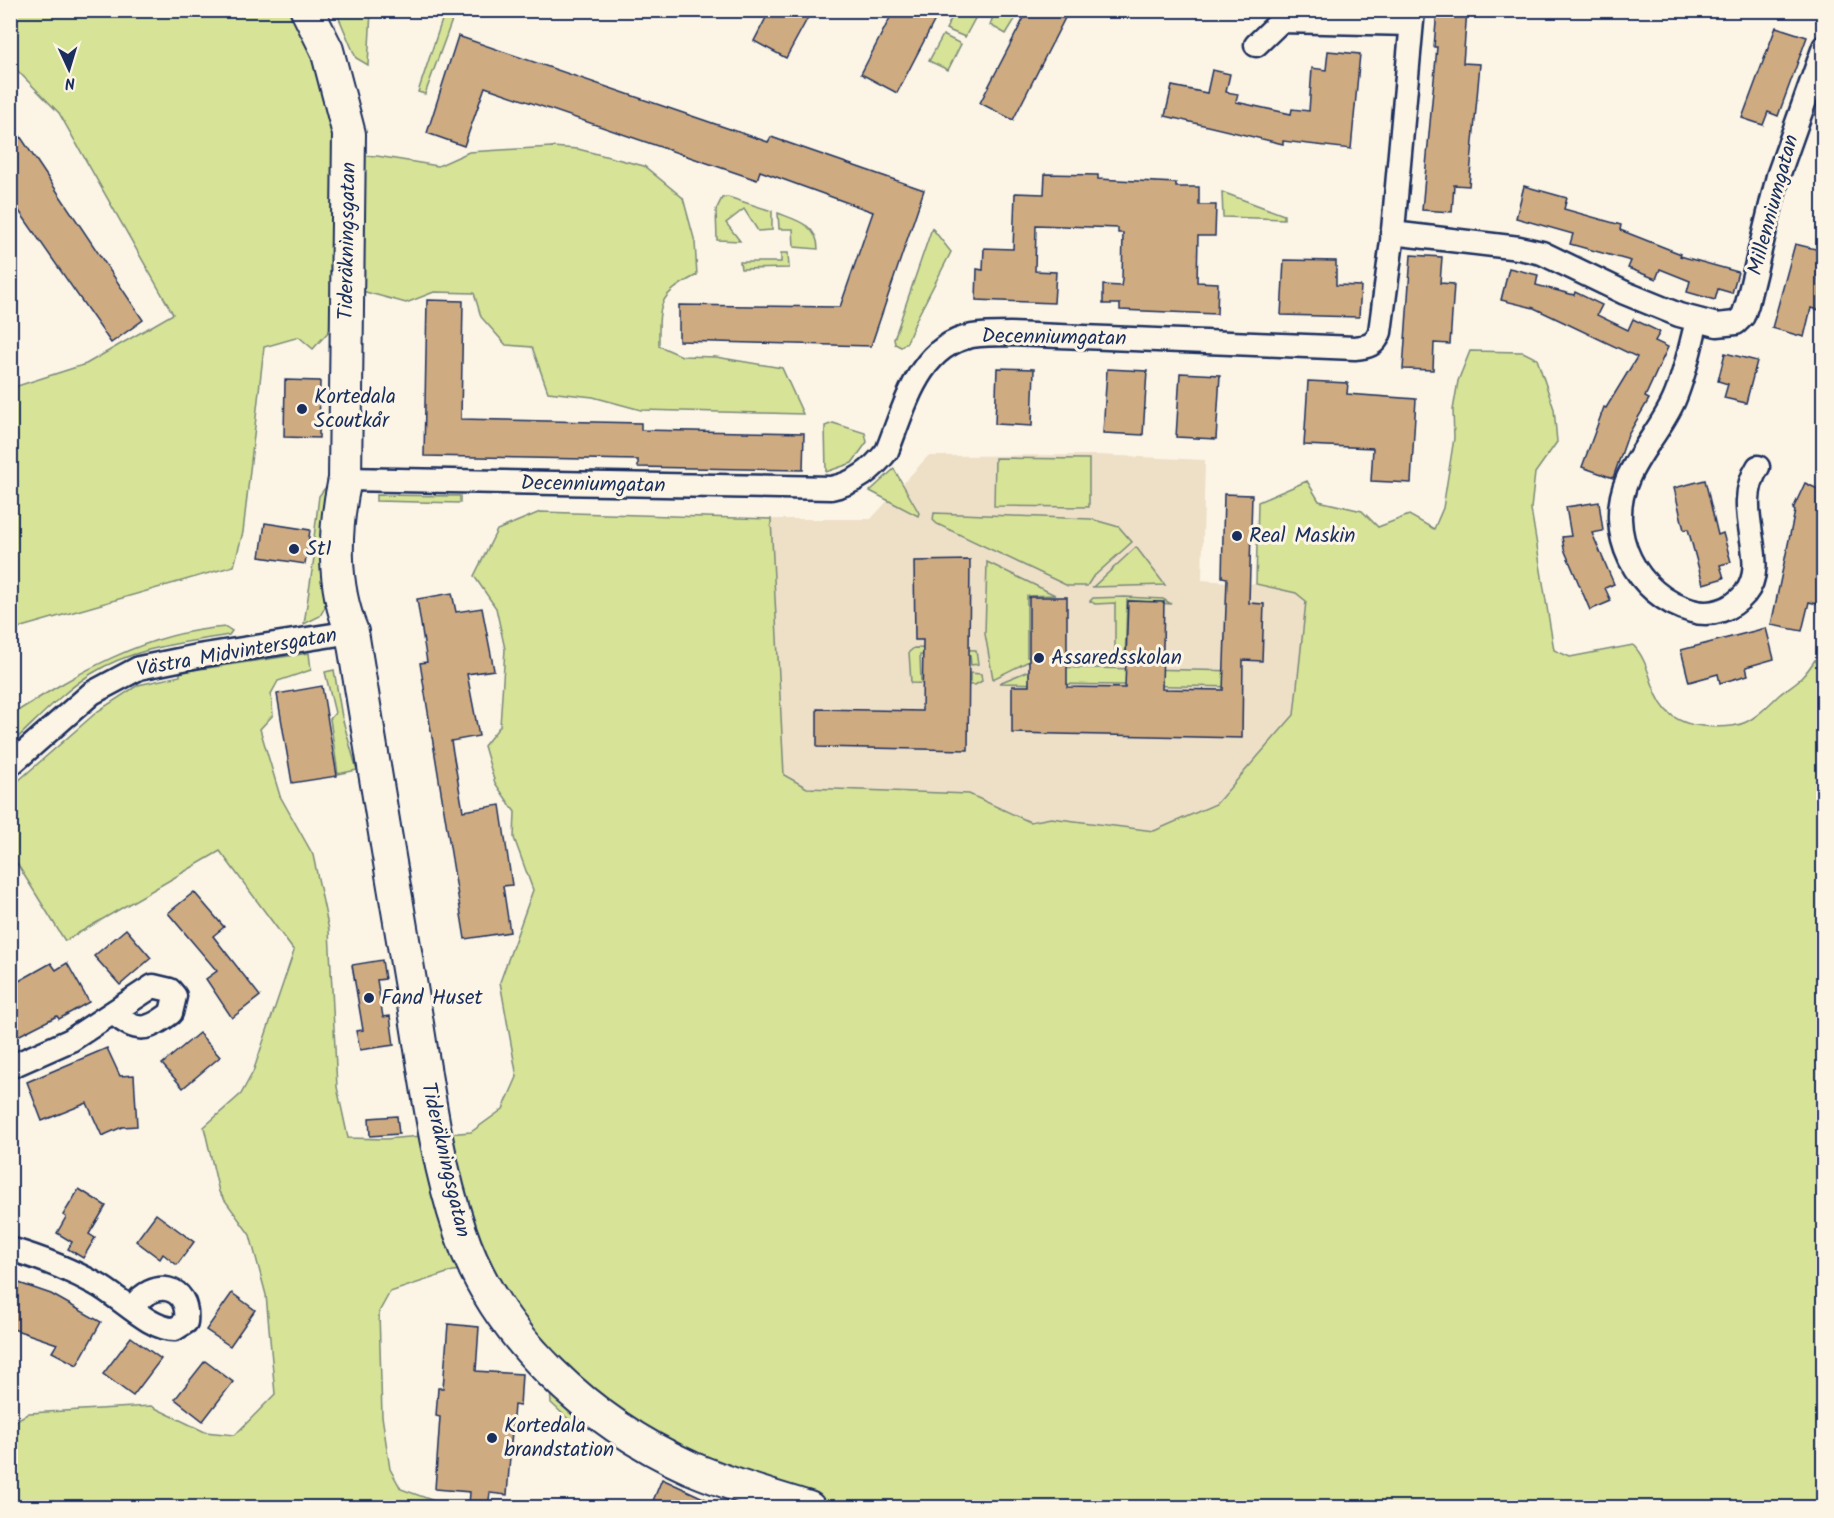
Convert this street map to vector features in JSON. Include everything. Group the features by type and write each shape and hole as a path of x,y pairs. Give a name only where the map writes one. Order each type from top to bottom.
{"street":[{"name":"Tideräkningsgatan","path":"307,10 327,50 349,134 345,478 338,510 337,538 342,607 352,632 441,1160 460,1234 473,1264 503,1317 532,1352 608,1419 637,1439 689,1466 736,1486 809,1508"},
{"name":"Decenniumgatan","path":"345,478 797,490 846,486 870,470 887,451 920,372 940,351 966,338 1010,334 1354,348 1371,345 1380,332 1392,233 1412,17 1281,21 1256,45"},
{"name":"Millenniumgatan","path":"1392,233 1519,248 1542,253 1624,293 1696,321 1726,326 1736,323 1743,316 1778,176 1824,47"},
{"path":"1696,321 1676,397 1628,478 1621,503 1620,523 1624,545 1635,571 1652,591 1675,605 1699,613 1722,610 1746,593 1755,569 1747,507 1751,478 1758,467"},
{"name":"Västra Midvintersgatan","path":"10,765 92,693 139,668 198,656 352,632"},
{"path":"10,1067 71,1040 114,1014"},
{"path":"10,1249 66,1268 99,1285 133,1308"}],"shaded area":[{"name":"Assaredsskolan","path":"1098,455 1205,460 1202,580 1256,584 1296,593 1306,601 1294,716 1216,804 1154,831 1051,818 1030,822 969,794 807,788 784,774 771,519 871,519 928,456"}],"green space":[{"path":"11,11 332,11 299,25 329,107 336,154 377,156 438,166 469,152 552,147 578,149 644,166 683,198 695,242 697,275 674,289 663,302 659,320 659,346 682,356 716,357 782,368 803,414 641,410 593,397 548,392 532,347 506,345 481,317 474,293 434,292 406,303 336,284 330,330 313,349 299,337 264,347 243,532 234,566 11,630 11,388 86,364 173,314 59,113 11,64"},
{"path":"336,11 371,11 368,65 356,58"},
{"path":"445,11 455,12 425,94 418,92"},
{"path":"955,11 979,11 965,37 946,29"},
{"path":"995,11 1020,11 1006,34 990,25"},
{"path":"943,35 961,44 948,70 929,61"},
{"path":"1222,192 1284,215 1284,219 1223,217"},
{"path":"728,197 772,211 772,230 758,231 744,209 726,223 740,241 717,240 716,210 722,198"},
{"path":"778,213 799,221 810,229 817,241 818,249 794,247 793,229 779,229"},
{"path":"932,228 951,252 907,342 901,347 895,344 894,339"},
{"path":"781,253 788,253 789,268 741,269 740,262 781,262"},
{"path":"1470,351 1523,352 1537,359 1554,409 1557,442 1535,473 1531,509 1554,650 1570,657 1633,645 1643,660 1660,702 1670,714 1688,723 1728,727 1746,722 1761,712 1801,678 1823,648 1823,1507 746,1507 747,1503 646,1457 589,1426 579,1429 551,1403 550,1389 513,1353 484,1317 465,1270 453,1271 390,1292 379,1312 382,1416 390,1469 401,1489 451,1507 11,1507 11,1423 29,1413 151,1406 205,1432 235,1435 275,1394 266,1295 250,1235 219,1192 204,1127 241,1094 253,1072 294,951 220,851 65,941 11,854 10,788 98,711 138,685 180,676 180,672 309,653 311,670 278,681 271,694 273,715 260,729 280,796 313,855 329,930 337,1087 348,1138 385,1139 471,1132 503,1109 517,1077 500,982 533,890 514,838 515,812 495,783 484,746 500,726 505,649 496,608 474,576 497,530 540,512 771,519 784,775 807,788 969,794 1030,822 1051,818 1154,831 1216,804 1294,715 1306,601 1296,593 1256,584 1258,502 1307,481 1319,501 1362,511 1378,527 1409,515 1434,529 1443,508 1454,438 1453,410 1458,381"},
{"path":"833,423 865,433 867,442 852,463 826,472 825,426"},
{"path":"995,458 1089,459 1089,507 994,506"},
{"path":"894,469 919,513 918,516 870,491"},
{"path":"325,488 329,490 327,535 313,546 319,496"},
{"path":"376,495 460,496 460,503 376,501"},
{"path":"934,513 1091,519 1119,527 1132,542 1092,578 1087,586 1068,586 937,524 933,520"},
{"path":"325,543 325,607 320,616 304,624 315,551"},
{"path":"1136,547 1165,585 1093,587"},
{"path":"987,562 1055,595 1027,596 1027,657 1067,658 1029,661 993,679 985,634"},
{"path":"1093,598 1163,599 1171,604 1127,600 1125,663 1115,663 1115,603 1095,604 1090,601"},
{"path":"226,627 232,631 229,635 140,652 107,665 91,674 49,707 11,744 11,715 61,684 140,646 196,630"},
{"path":"914,648 976,650 978,664 971,665 970,655 920,655 921,681 970,682 970,673 981,674 982,681 975,685 911,683 909,652"},
{"path":"1038,667 1242,671 1242,687 999,683"},
{"path":"334,670 342,717 357,770 338,774 330,719 335,713 325,672"}],"building":[{"path":"770,10 812,10 786,58 754,41"},
{"path":"894,10 940,10 897,93 861,74"},
{"path":"1028,10 1069,10 1013,120 980,103"},
{"path":"1437,10 1467,10 1463,63 1480,64 1469,186 1454,185 1452,212 1422,210 1437,47 1434,47"},
{"path":"1776,27 1807,37 1778,116 1768,112 1763,125 1742,118"},
{"path":"458,36 768,142 771,137 924,190 871,346 679,341 679,305 840,307 873,212 760,171 757,180 485,87 464,146 427,133"},
{"path":"1328,51 1360,54 1351,149 1283,141 1283,144 1165,116 1172,86 1207,93 1212,70 1230,74 1226,92 1238,94 1236,102 1291,114 1292,109 1309,111 1312,68 1326,70"},
{"path":"10,121 143,320 111,343 10,198"},
{"path":"1045,174 1098,175 1098,179 1176,183 1176,187 1199,187 1199,205 1216,205 1215,236 1198,236 1197,282 1218,283 1217,314 1120,310 1120,304 1103,304 1103,285 1121,286 1123,233 1118,233 1118,228 1036,225 1035,271 1056,272 1054,303 976,300 977,269 983,270 984,248 1013,249 1015,193 1044,194"},
{"path":"1524,186 1567,198 1564,209 1621,225 1620,230 1681,254 1680,256 1738,272 1732,293 1718,289 1715,300 1687,292 1690,281 1660,269 1656,279 1628,268 1631,261 1570,244 1573,234 1516,218"},
{"path":"1795,244 1824,251 1819,280 1824,282 1824,295 1820,310 1811,308 1804,337 1772,328"},
{"path":"1411,255 1442,257 1440,283 1454,284 1450,344 1434,343 1433,370 1403,369"},
{"path":"1284,260 1336,261 1336,285 1361,286 1359,317 1281,315"},
{"path":"1509,268 1538,275 1536,285 1574,295 1575,292 1602,305 1597,315 1628,330 1633,319 1660,332 1655,341 1668,347 1645,397 1649,399 1628,435 1613,478 1582,467 1604,407 1606,408 1637,357 1534,308 1501,300"},
{"path":"427,300 463,301 461,419 641,423 641,430 804,433 803,470 638,467 638,460 424,456"},
{"path":"1725,353 1757,361 1746,403 1724,398 1728,384 1718,381"},
{"path":"997,368 1034,369 1032,426 995,424"},
{"path":"1107,369 1147,371 1143,435 1103,433"},
{"path":"1180,373 1220,375 1216,439 1176,437"},
{"name":"Kortedala Scoutkår","path":"285,380 320,381 319,438 284,437"},
{"path":"1308,381 1348,383 1347,394 1416,399 1411,483 1371,481 1373,448 1304,445"},
{"path":"1705,480 1718,535 1723,533 1731,562 1720,565 1724,578 1703,584 1688,529 1684,530 1674,488"},
{"path":"1805,483 1824,492 1824,576 1817,604 1809,602 1802,631 1771,625 1795,511 1793,509"},
{"path":"1224,494 1252,495 1249,603 1264,604 1262,661 1243,660 1242,738 1012,733 1012,686 1029,686 1029,597 1067,597 1067,687 1125,688 1128,601 1164,602 1162,689 1223,690 1227,578 1222,577"},
{"path":"1599,502 1603,531 1592,533 1614,584 1605,588 1611,601 1590,610 1564,549 1562,537 1571,536 1566,507"},
{"path":"265,523 310,530 305,564 260,557"},
{"path":"970,560 968,750 817,747 817,709 922,711 923,640 915,640 914,561"},
{"path":"452,593 456,612 482,608 494,670 467,674 479,736 451,741 463,811 500,805 512,885 503,886 510,932 465,939 420,663 427,662 417,599"},
{"path":"1766,628 1774,659 1746,667 1748,675 1720,683 1718,674 1689,682 1681,650"},
{"path":"322,686 337,776 292,783 277,694"},
{"path":"194,892 224,927 213,936 260,996 232,1018 206,979 217,971 168,913"},
{"path":"126,929 151,958 120,985 94,956"},
{"name":"Fand Huset","path":"382,960 385,979 377,980 383,1017 390,1016 394,1045 360,1050 356,1031 363,1030 352,965"},
{"path":"51,963 56,970 67,963 89,1002 59,1019 57,1016 10,1040 10,986"},
{"path":"199,1033 220,1057 183,1088 162,1064"},
{"path":"107,1048 120,1076 134,1075 137,1126 122,1127 102,1136 87,1103 42,1121 27,1082"},
{"path":"397,1116 399,1134 370,1136 369,1118"},
{"path":"79,1189 106,1206 89,1234 95,1238 83,1258 68,1249 72,1242 57,1233 66,1217 63,1215"},
{"path":"156,1214 194,1242 177,1265 163,1254 160,1259 136,1241"},
{"path":"19,1283 51,1294 101,1322 77,1365 52,1352 57,1344 10,1328 10,1309"},
{"path":"232,1293 255,1310 230,1346 206,1330"},
{"path":"448,1324 479,1327 476,1371 522,1374 520,1406 514,1405 507,1495 490,1493 488,1507 469,1505 470,1492 435,1489 440,1417 436,1416 438,1388 443,1388"},
{"path":"131,1337 161,1359 133,1396 103,1374"},
{"path":"205,1361 233,1382 203,1421 175,1399"},
{"path":"662,1479 725,1508 650,1508"}],"place":[{"name":"Kortedala Scoutkår","path":"302,409"},
{"name":"Real Maskin","path":"1237,536"},
{"name":"St1","path":"294,549"},
{"name":"Assaredsskolan","path":"1039,658"},
{"name":"Fand Huset","path":"369,998"},
{"name":"Kortedala brandstation","path":"492,1438"}]}
